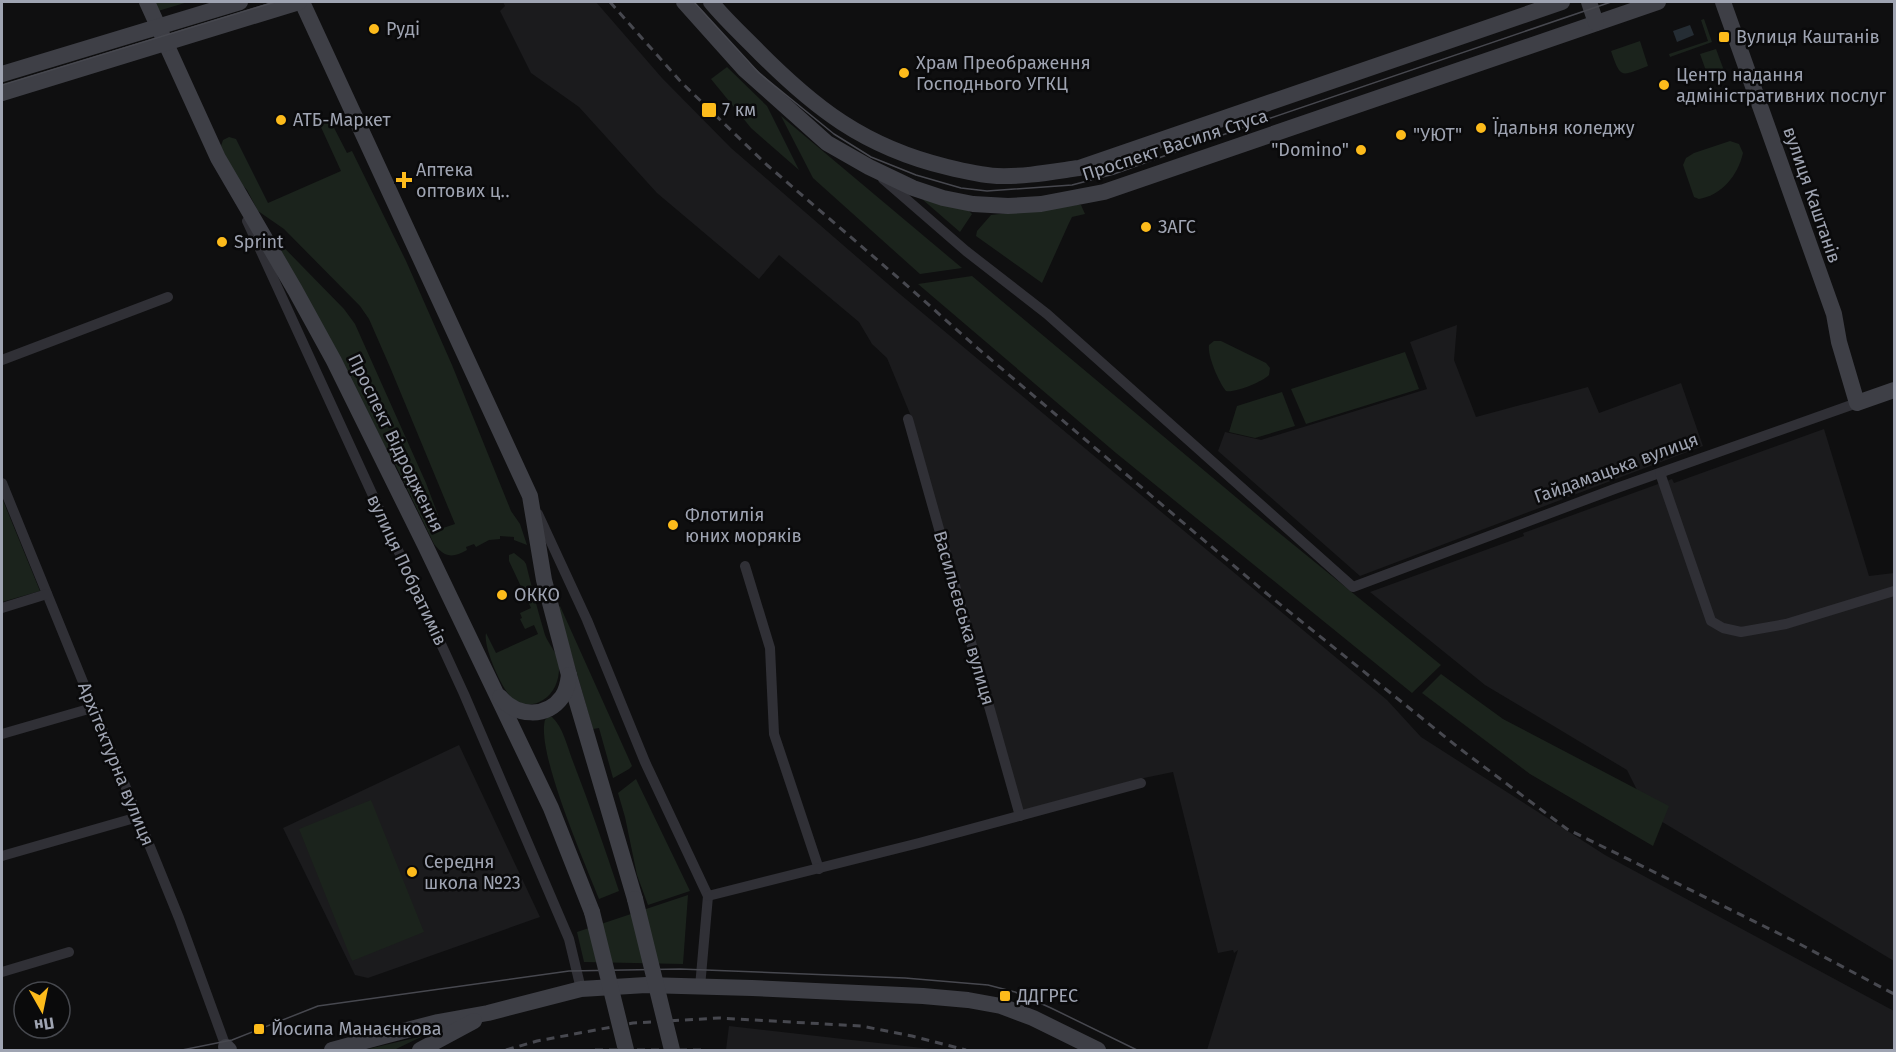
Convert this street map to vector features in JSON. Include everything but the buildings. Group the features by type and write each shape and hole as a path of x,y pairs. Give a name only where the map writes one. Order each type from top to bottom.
{"main road":[{"name":"Проспект Відродження","path":"147,2 218,158 334,361 498,694 551,808 591,912 626,1050"},
{"path":"2,74 240,2"},
{"path":"2,93 300,2 530,496 544,580 569,675 635,899 672,1050"},
{"name":"Проспект Василя Стуса","path":"684,2 744,69 827,143 869,167 914,188 943,198 973,204 1008,206 1070,199 1104,192 1658,2"},
{"name":"Проспект Василя Стуса","path":"711,2 781,75 855,132 884,147 922,161 995,176 1036,174 1079,168 1562,2"},
{"path":"1589,2 1596,23"},
{"name":"вулиця Каштанів","path":"1723,2 1834,314 1839,342 1857,403"},
{"name":"Гайдамацька вулиця","path":"1857,403 1894,390"},
{"path":"498,694 506,704 516,710 528,713 541,712 561,698 567,687 569,675"},
{"path":"333,1050 438,1022 488,1013 581,989 646,985 924,996 968,1000 1001,1006 1033,1018 1098,1050"},
{"path":"420,1050 488,1013"}],"street":[{"name":"вулиця Побратимів","path":"218,158 464,694 569,939 581,989"},
{"name":"Гайдамацька вулиця","path":"869,167 966,251 1047,314 1353,587 1660,473 1857,403"},
{"path":"2,360 168,297"},
{"name":"Васильєвська вулиця","path":"908,418 1020,816"},
{"path":"1660,473 1711,621 1722,628 1741,632 1786,624 1894,591"},
{"name":"Архітектурна вулиця","path":"2,483 179,918 227,1049"},
{"path":"530,496 587,620 645,762 708,896 700,987"},
{"path":"745,566 770,648 774,734 819,869"},
{"path":"2,608 47,594"},
{"path":"2,734 92,708"},
{"path":"708,896 819,869 1142,783"},
{"path":"2,856 138,817"},
{"path":"2,972 69,952"}],"shaded area":[{"path":"154,2 188,2 158,11"},
{"path":"503,2 596,2 662,78 731,148 895,290 1387,700 1421,737 1605,855 1894,1011 1894,1050 1207,1050 1238,950 1234,953 1233,950 1218,953 1173,772 1021,811 913,421 887,358 872,344 859,322 779,255 759,279 657,193 579,107 531,73 500,11 505,6"},
{"path":"1704,19 1712,42 1670,57 1669,54 1708,41 1701,20"},
{"path":"1690,25 1694,35 1677,42 1673,31"},
{"path":"1640,41 1648,66 1623,73 1617,67 1611,51"},
{"path":"1716,49 1726,76 1710,82 1700,54"},
{"path":"727,67 767,106 799,170 751,128 711,79"},
{"path":"781,116 962,268 920,274 813,178"},
{"path":"330,120 347,153 352,151 406,261 527,545 514,540 514,537 500,536 500,539 489,540 476,547 474,544 466,547 467,550 449,555 434,544 394,462 380,445 258,221 344,309 355,324 426,483 443,528 455,524 369,319 360,306 284,229 258,211 247,190 236,178 221,146 223,140 229,137 236,139 268,203 341,171 320,125"},
{"path":"1730,141 1739,144 1743,153 1733,176 1715,193 1699,199 1694,197 1683,165 1686,158"},
{"path":"922,199 967,209 972,214 960,232"},
{"path":"1081,205 1085,214 1072,217 1042,283 976,236 977,231 991,215"},
{"path":"972,276 1262,519 1441,665 1412,693 1116,453 918,284"},
{"path":"1457,325 1454,360 1476,417 1588,387 1599,413 1681,383 1703,446 1360,576 1218,451 1225,432 1261,440 1427,389 1410,342"},
{"path":"1214,341 1221,341 1266,363 1270,368 1269,375 1248,386 1226,391 1217,376 1210,355 1209,345"},
{"path":"1405,352 1419,389 1306,424 1291,389"},
{"path":"1282,392 1295,426 1255,438 1229,432 1237,406"},
{"path":"1824,429 1869,576 1894,573 1894,961 1649,814 1627,770 1485,685 1370,592 1672,479 1674,483"},
{"path":"2,498 40,591 2,602"},
{"path":"514,553 526,564 545,635 559,664 558,680 554,689 539,702 530,704 517,701 506,691 493,665 486,639 486,633 496,653 538,634 534,625 525,629 520,619 522,618 520,613 531,608 509,561 509,555"},
{"path":"560,606 632,766 613,778 599,728 593,729 558,608"},
{"path":"1441,674 1503,719 1669,806 1653,846 1530,774 1422,693"},
{"path":"548,717 556,721 564,737 619,891 599,899 554,781 544,735 545,720"},
{"name":"Середня школа №23","path":"459,745 540,917 368,978 355,975 283,828"},
{"path":"636,779 690,891 648,905 637,875 618,793"},
{"path":"371,800 424,932 352,961 299,829"},
{"path":"688,895 683,964 584,962 577,932"},
{"path":"729,1026 931,1049 936,1050 726,1050"},
{"path":"423,1036 394,1050 364,1050"}],"tram line":[{"path":"2,85 275,2"},
{"path":"694,2 759,73 834,134 871,157 916,175 961,188 987,191 1072,185 1114,174 1611,2"},
{"path":"182,1050 232,1040 318,1006 569,971 680,969 905,978 988,985 1015,992 1137,1050"}],"railway":[{"path":"610,2 681,82 767,165 975,346 1266,593 1459,748 1567,829 1794,941 1894,994"},
{"path":"506,1050 537,1041 633,1023 719,1018 861,1026 966,1050"},
{"path":"595,1050 703,1050"}],"place":[{"name":"Рудi","path":"374,29"},
{"name":"Вулиця Каштанів","path":"1724,37"},
{"name":"Храм Преображення Господнього УГКЦ","path":"904,73"},
{"name":"Центр надання адміністративних послуг","path":"1664,85"},
{"name":"7 км","path":"709,110"},
{"name":"АТБ-Маркет","path":"281,120"},
{"name":"Їдальня коледжу","path":"1481,128"},
{"name":"\"УЮТ\"","path":"1401,135"},
{"name":"\"Domino\"","path":"1361,150"},
{"name":"Аптека оптових ц‥","path":"404,180"},
{"name":"ЗАГС","path":"1146,227"},
{"name":"Sprint","path":"222,242"},
{"name":"Флотилія юних моряків","path":"673,525"},
{"name":"ОККО","path":"502,595"},
{"name":"Середня школа №23","path":"412,872"},
{"name":"ДДГРЕС","path":"1005,996"},
{"name":"Йосипа Манаєнкова","path":"259,1029"}]}
